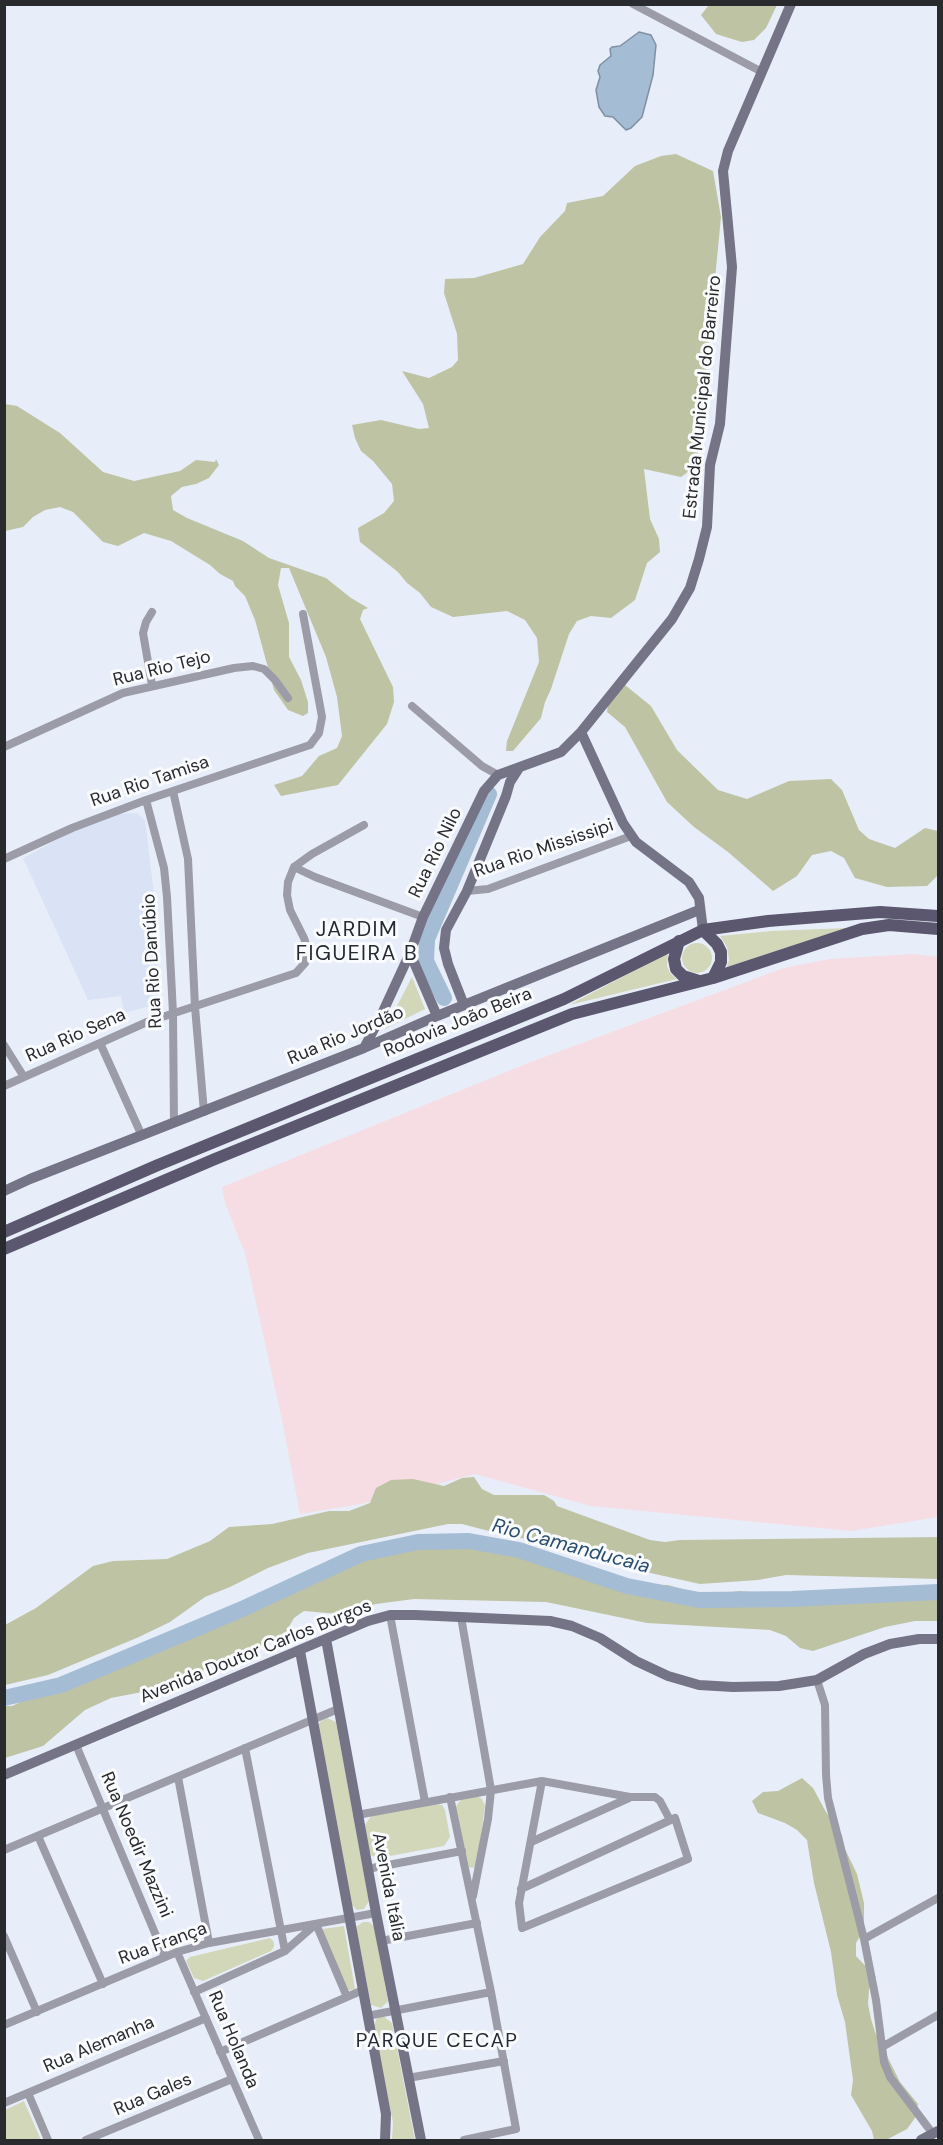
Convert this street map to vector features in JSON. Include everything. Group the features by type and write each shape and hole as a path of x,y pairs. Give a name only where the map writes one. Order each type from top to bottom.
{"main road":[{"name":"Rodovia João Beira","path":"4,1232 158,1165 564,999 703,930 768,921 880,912 939,916"},
{"name":"Rodovia João Beira","path":"4,1249 226,1155 572,1014 713,978 862,929 889,925 939,929"},
{"path":"703,930 717,944 721,952 721,962 713,978"},
{"path":"679,941 674,959 676,969 683,976 699,982"}],"street":[{"path":"633,4 762,72"},
{"name":"Estrada Municipal do Barreiro","path":"498,775 561,752 581,732 672,619 690,588 707,527 710,465 720,424 732,267 723,171 728,151 791,4"},
{"path":"152,612 143,633 152,685"},
{"name":"Rua Rio Tamisa","path":"4,859 72,828 146,800 310,745 319,733 322,717 303,614"},
{"name":"Rua Rio Tejo","path":"4,747 123,693 152,685 253,666 264,669 288,698"},
{"path":"412,706 482,766 510,782"},
{"path":"581,732 623,824 631,836 689,882 699,898 703,930"},
{"path":"464,1005 447,964 444,948 446,930 467,891 510,782 519,768"},
{"name":"Rua Rio Nilo","path":"364,1048 410,953 423,916 484,790 498,775"},
{"path":"173,791 188,859 195,1007 204,1112"},
{"name":"Rua Rio Danúbio","path":"146,800 164,868 167,897 173,1013 174,1123"},
{"path":"364,825 312,854 294,867 315,877 423,916"},
{"name":"Rua Rio Mississipi","path":"467,891 488,890 631,836"},
{"name":"Rua Rio Sena","path":"4,1086 147,1022 296,973 305,963 308,951 290,910 287,895 288,882 294,867"},
{"name":"Rua Rio Jordão","path":"4,1191 364,1048 699,910"},
{"path":"410,953 438,1016"},
{"path":"100,1043 142,1136"},
{"path":"4,1045 24,1077"},
{"path":"390,1615 426,1802"},
{"name":"Avenida Doutor Carlos Burgos","path":"4,1775 368,1621 390,1615 550,1621 572,1626 600,1638 636,1661 668,1676 699,1685 779,1686 817,1680 864,1654 890,1644 919,1639 939,1639"},
{"path":"461,1617 491,1790 488,1819 472,1899"},
{"name":"Avenida Itália","path":"326,1639 375,1913 421,2140"},
{"path":"300,1651 386,2114 385,2140"},
{"path":"817,1680 825,1705 828,1798 864,1939 876,2000 884,2062 890,2077 936,2132 921,2140"},
{"path":"4,1850 338,1709"},
{"name":"Rua Noedir Mazzini","path":"76,1745 165,1957"},
{"path":"245,1748 285,1951"},
{"path":"178,1777 209,1943"},
{"path":"357,1815 542,1781 630,1797 655,1797 660,1801 670,1820"},
{"path":"521,1888 675,1818 688,1859 522,1928 519,1903 521,1888 542,1781"},
{"path":"450,1797 491,1992 516,2129 464,2140"},
{"path":"531,1842 630,1797"},
{"path":"38,1836 103,1984"},
{"path":"367,1869 462,1851"},
{"path":"864,1939 939,1898"},
{"name":"Rua França","path":"4,2025 165,1957 209,1943 375,1913"},
{"path":"381,1941 477,1923"},
{"path":"194,1992 285,1951 316,1924 346,1997"},
{"path":"4,1936 37,2012"},
{"name":"Rua Holanda","path":"177,1953 259,2140"},
{"path":"220,2052 363,1990"},
{"path":"367,2016 491,1992"},
{"path":"882,2047 939,2015"},
{"name":"Rua Alemanha","path":"4,2103 206,2018"},
{"path":"408,2078 504,2061"},
{"name":"Rua Gales","path":"86,2140 232,2079"},
{"path":"28,2093 48,2140"}],"shaded area":[{"path":"639,32 651,35 656,45 653,75 642,117 626,130 613,117 605,116 599,107 596,90 600,77 598,71 600,65 611,56 612,47 620,46"},
{"path":"137,813 145,820 156,911 158,1004 124,1013 121,996 88,1000 23,858 77,829 118,814"},
{"path":"913,954 938,957 938,1517 851,1531 591,1506 475,1474 361,1504 300,1514 245,1253 225,1203 222,1187 531,1062 784,968 830,959"}],"green space":[{"path":"709,5 777,5 766,28 754,40 742,42 716,34 701,15"},
{"path":"676,154 713,171 721,217 698,456 692,469 681,477 644,469 650,519 659,539 660,552 647,563 635,600 611,618 591,616 577,621 569,634 541,718 513,751 506,751 507,741 539,662 537,638 525,620 507,611 453,617 431,607 398,572 360,542 358,528 384,513 394,501 392,484 373,461 361,451 352,425 381,420 419,429 429,428 423,404 402,371 429,378 452,367 458,360 457,334 444,293 445,279 474,278 523,264 540,237 565,211 567,203 603,196 635,166 661,156"},
{"path":"5,404 17,406 60,433 103,472 134,481 180,471 196,460 215,462 216,459 219,465 209,478 182,487 171,496 173,510 243,541 269,558 326,578 368,608 363,610 360,619 393,687 394,702 387,724 338,785 281,796 274,785 302,776 319,756 337,748 342,736 337,697 326,657 289,568 281,568 278,585 289,623 289,657 301,680 308,702 308,713 303,716 288,710 274,690 255,620 245,596 233,581 210,565 171,541 144,533 118,546 103,542 73,512 60,507 45,510 23,527 5,531"},
{"path":"625,685 651,706 677,750 718,790 747,799 789,781 831,779 842,790 859,830 869,839 895,848 925,828 938,831 938,875 927,886 887,887 855,878 844,858 831,851 812,855 797,876 773,891 667,802 625,727 607,712 608,702"},
{"path":"847,928 727,967 729,960 727,947 720,936 771,931"},
{"path":"697,943 708,947 712,958 708,969 697,973 686,969 682,958 686,947"},
{"path":"668,953 667,966 670,973 677,979 569,1005"},
{"path":"412,977 425,1009 385,1029"},
{"path":"474,1477 482,1489 494,1495 544,1495 554,1501 557,1506 650,1540 665,1542 938,1537 938,1579 786,1575 758,1580 700,1584 628,1568 561,1545 504,1535 462,1524 448,1524 308,1553 268,1568 205,1597 170,1622 139,1637 48,1675 5,1685 5,1625 36,1608 93,1566 113,1561 167,1559 210,1541 229,1527 272,1524 329,1511 349,1511 370,1503 376,1488 391,1480 413,1479 444,1486 462,1478"},
{"path":"474,1539 558,1560 625,1584 668,1585 710,1595 739,1591 824,1599 881,1590 908,1591 938,1588 938,1621 915,1621 885,1627 813,1651 800,1648 786,1636 770,1630 647,1623 546,1602 414,1599 376,1604 339,1614 304,1611 294,1618 282,1639 233,1656 168,1687 111,1698 85,1710 43,1746 5,1758 5,1706 12,1706 40,1693 194,1637 231,1615 297,1587 332,1565 400,1545"},
{"path":"327,1718 336,1722 369,1901 364,1909 357,1910 351,1904 317,1726"},
{"path":"802,1778 813,1788 842,1835 845,1849 857,1874 864,1903 864,1930 856,1943 856,1956 876,1977 869,1989 868,2004 871,2019 875,2032 900,2082 918,2104 915,2118 907,2129 886,2140 874,2140 872,2131 851,2095 853,2080 845,2022 837,1995 831,1952 814,1883 807,1840 785,1823 758,1813 752,1801 763,1792 778,1791"},
{"path":"477,1796 482,1799 485,1806 477,1864 473,1868 469,1867 455,1808 462,1798"},
{"path":"436,1804 442,1805 445,1810 450,1837 444,1846 379,1858 372,1856 369,1851 365,1825 371,1816"},
{"path":"363,1922 369,1922 374,1926 388,2001 381,2008 371,2005 356,1927"},
{"path":"344,1926 355,1989 346,1991 322,1929"},
{"path":"270,1938 274,1942 271,1951 203,1981 194,1978 186,1961 190,1957"},
{"path":"383,2016 392,2023 415,2140 392,2140 393,2122 373,2029 377,2017"},
{"path":"24,2101 41,2140 5,2140 5,2110"}],"waterway":[{"path":"444,998 426,961 427,939 489,794"},
{"name":"Rio Camanducaia","path":"4,1698 61,1685 240,1610 361,1554 418,1542 469,1541 519,1550 627,1586 699,1600 792,1599 938,1592"}],"district":[{"name":"JARDIM FIGUEIRA B","path":"357,942"},
{"name":"PARQUE CECAP","path":"437,2042"}]}
